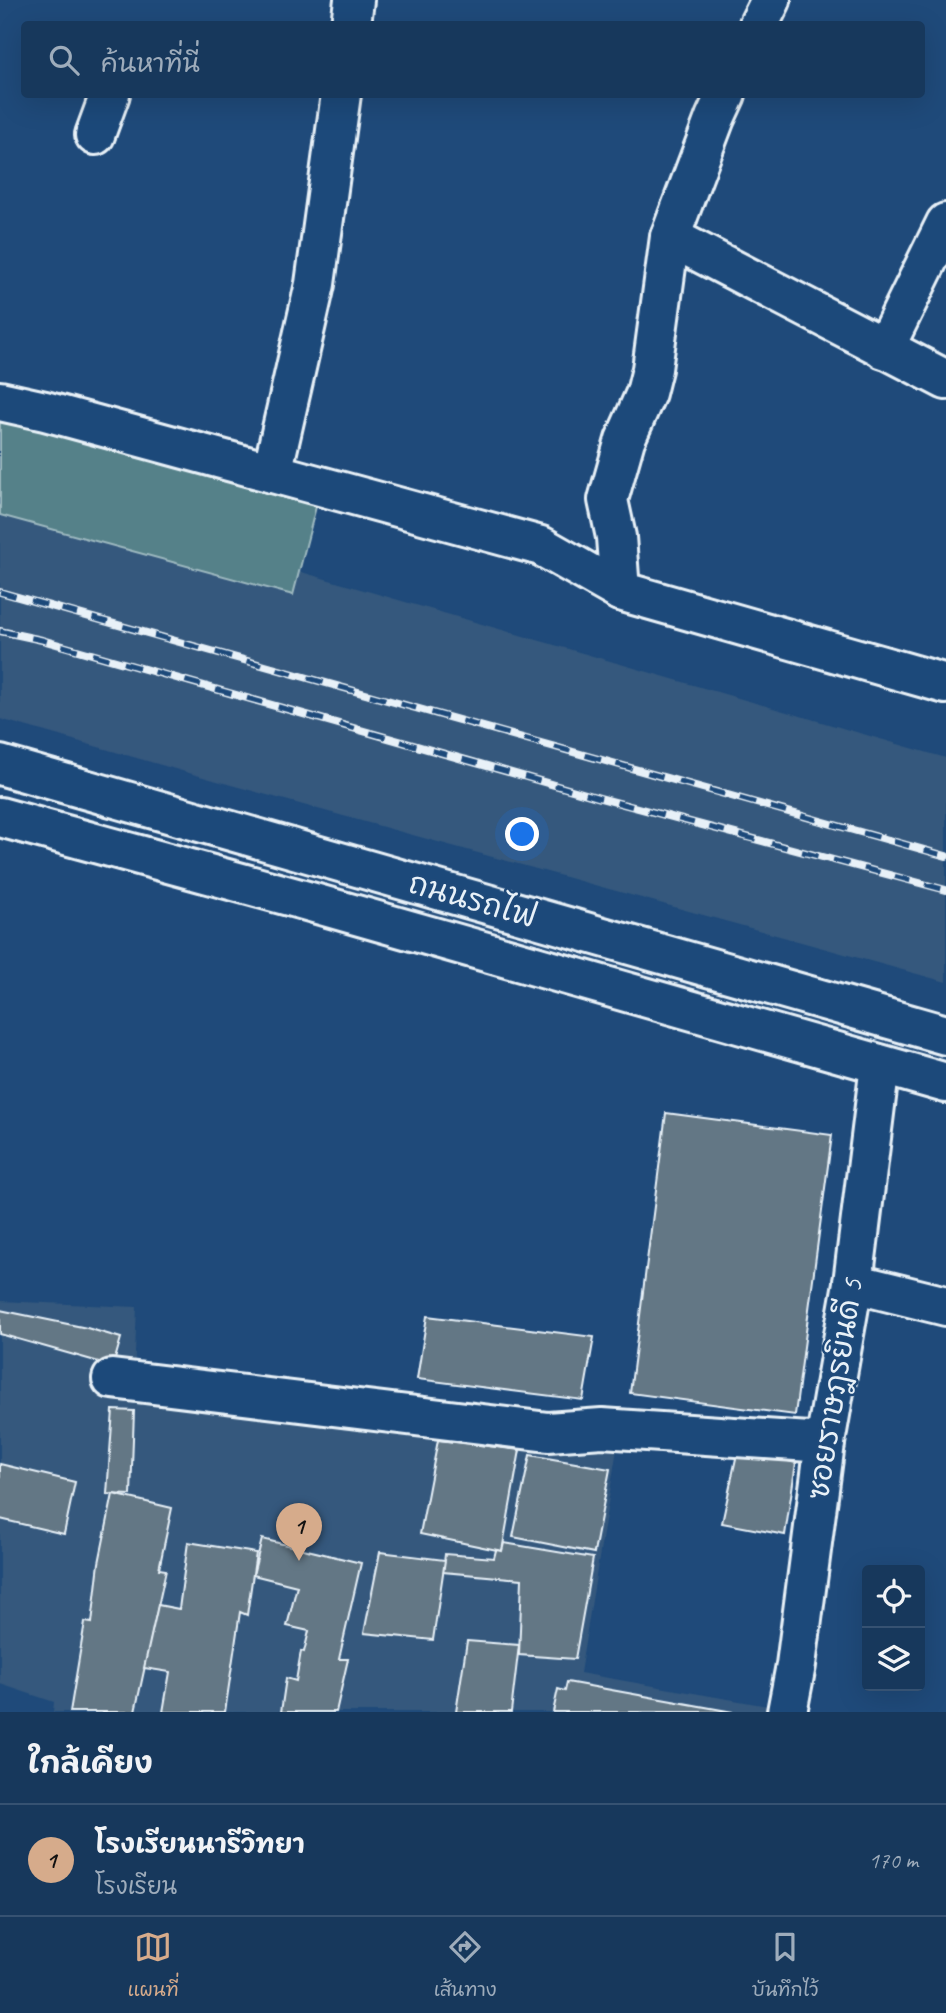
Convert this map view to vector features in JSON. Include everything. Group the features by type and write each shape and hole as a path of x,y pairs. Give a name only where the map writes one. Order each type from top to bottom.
{"street":[{"path":"351,21 354,0"},
{"path":"760,21 771,0"},
{"path":"94,135 108,98"},
{"path":"272,473 315,284 340,98"},
{"path":"620,591 616,537 608,499 625,440 646,393 652,369 670,237 724,98"},
{"path":"884,349 946,223"},
{"path":"670,237 946,380"},
{"path":"0,401 445,518 541,546 620,591 946,684"},
{"name":"ถนนรถไฟ","path":"0,765 946,1035"},
{"name":"ถนนรถไฟ","path":"0,817 287,895 946,1083"},
{"name":"ซอยราษฎรยินดี 5","path":"787,1712 796,1665 825,1443 853,1283 880,1065"},
{"path":"853,1283 946,1306"},
{"path":"113,1379 548,1432 602,1428 825,1443"}],"shaded area":[{"path":"0,485 946,758 946,982 0,719"},
{"path":"0,1301 137,1307 133,1399 617,1449 580,1673 774,1707 773,1712 53,1712 54,1702 0,1684"}],"green space":[{"path":"0,416 318,499 293,595 0,515"}],"building":[{"path":"666,1113 832,1135 795,1415 630,1393"},
{"path":"0,1310 121,1338 113,1366 0,1334"},
{"path":"427,1316 594,1337 583,1400 417,1379"},
{"path":"113,1410 134,1411 131,1495 107,1494"},
{"path":"438,1440 520,1450 502,1551 420,1534"},
{"path":"738,1449 796,1463 785,1535 722,1523"},
{"path":"530,1455 610,1469 594,1553 513,1537"},
{"path":"0,1464 75,1482 64,1534 0,1519"},
{"path":"113,1494 172,1508 159,1569 166,1570 135,1712 70,1712 85,1622 92,1623 99,1563"},
{"path":"262,1539 361,1563 339,1659 348,1659 336,1712 281,1712 286,1678 296,1681 301,1651 304,1652 309,1631 287,1626 297,1586 253,1575"},
{"path":"188,1542 256,1553 247,1615 240,1612 225,1712 163,1712 170,1672 144,1668 158,1605 179,1609"},
{"path":"504,1543 593,1558 575,1659 519,1655 522,1579 443,1572 445,1554 494,1558 496,1550 502,1551"},
{"path":"380,1552 445,1560 433,1640 364,1633"},
{"path":"467,1641 519,1645 511,1712 456,1712"},
{"path":"567,1682 733,1712 553,1712 558,1689 565,1691"}],"railway":[{"path":"0,592 946,856"},
{"path":"0,631 42,640 600,798 946,890"}],"place":[{"name":"โรงเรียนนารีวิทยา","path":"299,1561"}]}
